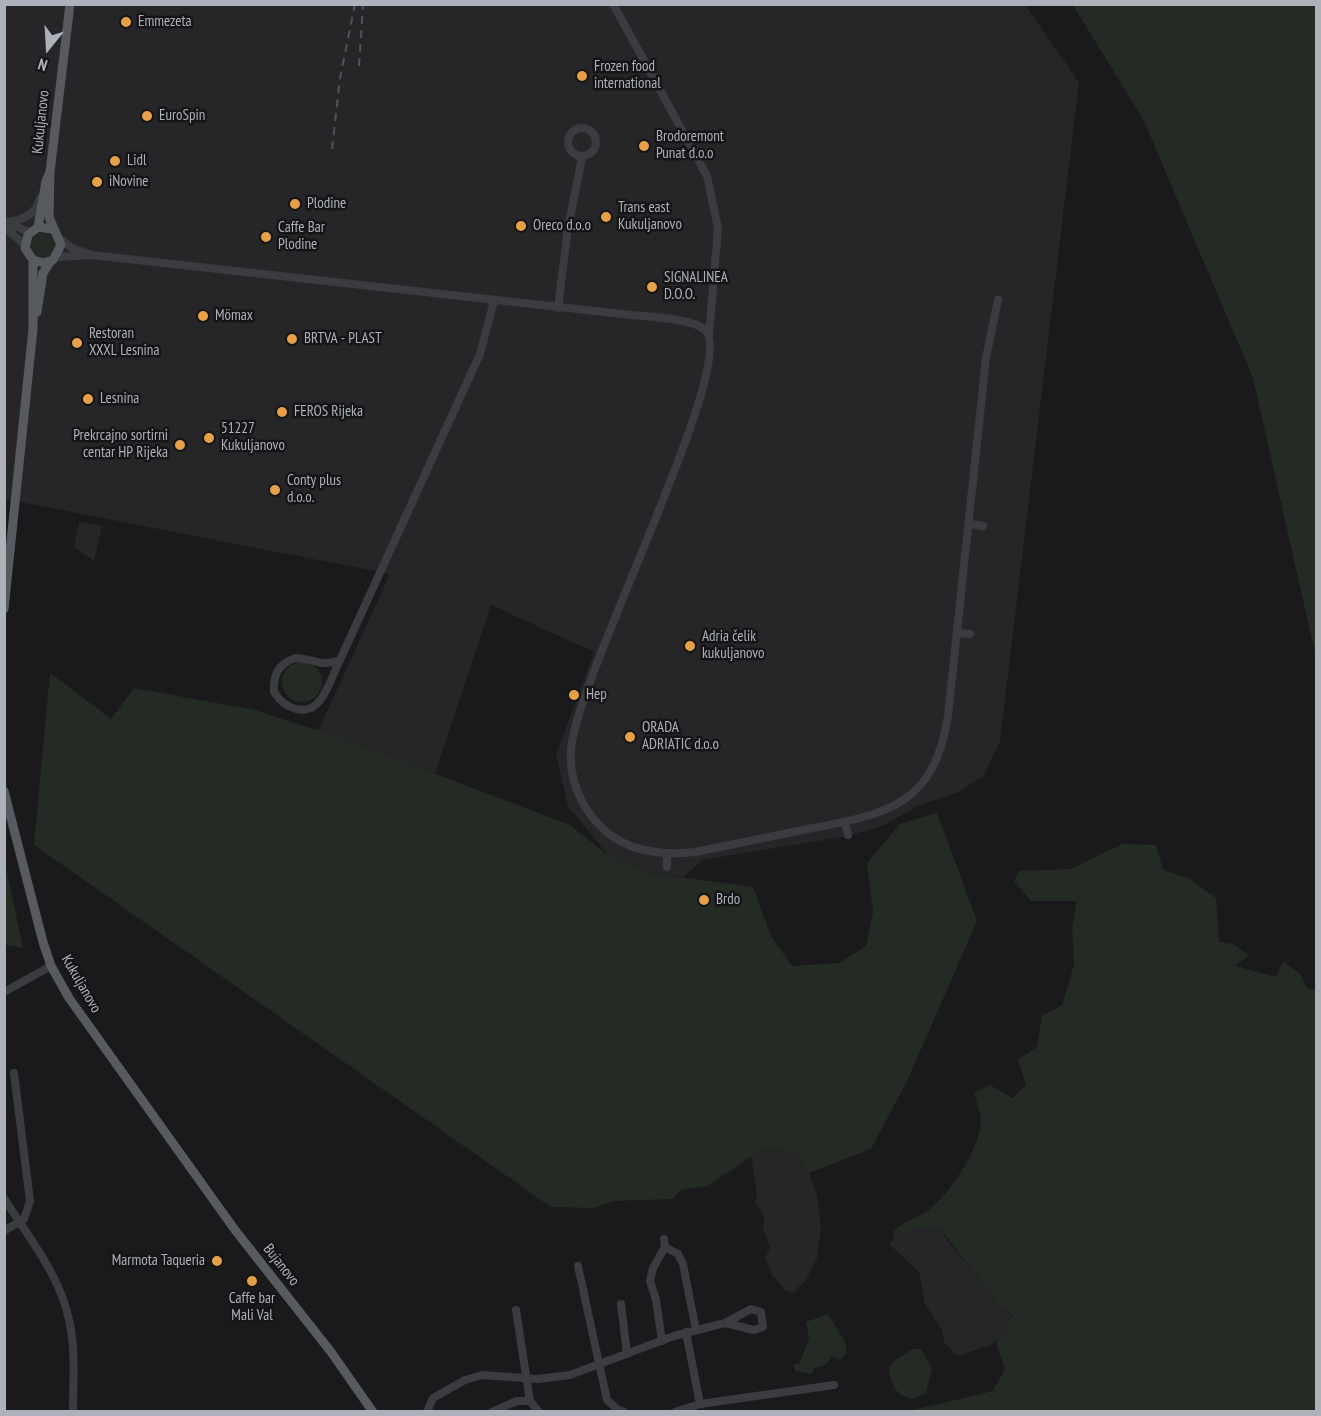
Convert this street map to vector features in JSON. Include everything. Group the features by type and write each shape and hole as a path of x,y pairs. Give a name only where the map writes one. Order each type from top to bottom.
{"main road":[{"name":"Kukuljanovo","path":"25,244 34,230 50,172 70,4"},
{"name":"Kukuljanovo","path":"50,172 52,182 49,217 52,229"},
{"path":"4,609 33,329 43,273 60,251 60,239 52,229 34,230"},
{"path":"25,244 26,251 33,260 33,329"},
{"path":"33,260 53,259"},
{"name":"Kukuljanovo","path":"4,791 32,904 51,966 83,1020 167,1136"},
{"name":"Bujanovo","path":"167,1136 262,1266 353,1381 373,1412"}],"street":[{"path":"613,4 707,176 718,228 705,374 690,430 593,673 576,723 571,750 572,774 579,796 600,827 625,844 654,853 695,852 845,822 892,808 914,793 930,774 945,734 970,524 986,358 998,300"},
{"path":"558,308 568,228 582,157"},
{"path":"5,222 19,220 32,213 39,203 46,181"},
{"path":"5,222 34,230"},
{"path":"4,227 25,244"},
{"path":"60,239 72,248 92,255"},
{"path":"53,259 92,255 691,323 705,330 708,336"},
{"path":"340,660 322,664 304,658 287,661 275,674 274,692 284,705 292,709 309,709 322,698 340,660 480,354 491,322 494,301"},
{"path":"970,524 983,526"},
{"path":"957,633 970,634"},
{"path":"845,822 848,835"},
{"path":"667,854 667,867"},
{"path":"4,992 51,966"},
{"path":"4,1231 20,1223 28,1213 30,1201 14,1073"},
{"path":"4,1198 51,1272 67,1309 72,1342 73,1412"},
{"path":"662,1341 658,1307 650,1281 653,1268 665,1243 678,1254 683,1264 696,1330"},
{"path":"578,1266 607,1400 616,1409 624,1412"},
{"path":"621,1304 627,1354"},
{"path":"427,1412 433,1398 475,1376 490,1374 527,1378 563,1377 686,1332 725,1323 756,1309 761,1312 764,1322 762,1328 754,1330 725,1323"},
{"path":"516,1310 530,1401 540,1412"},
{"path":"686,1332 700,1404"},
{"path":"675,1412 700,1404 834,1385"},
{"path":"492,1412 517,1401 530,1401"}],"shaded area":[{"path":"5,5 1025,5 1079,82 1000,741 984,775 959,792 917,806 885,825 848,836 703,860 683,877 650,873 608,855 568,806 556,755 594,652 491,605 435,774 318,731 390,574 5,499"},
{"path":"1073,5 1316,5 1316,658 1253,378 1144,121"},
{"path":"44,233 52,237 56,245 52,253 44,257 36,253 32,245 36,237"},
{"path":"79,522 102,526 94,561 74,547"},
{"path":"302,662 316,668 322,682 316,696 302,702 288,696 282,682 288,668"},
{"path":"50,673 111,719 134,688 255,710 341,738 570,825 608,855 650,873 753,887 771,936 792,966 839,963 866,946 873,912 867,863 900,824 937,813 977,921 908,1079 871,1149 809,1173 797,1153 763,1148 708,1186 681,1190 672,1199 613,1201 594,1208 551,1207 34,845"},
{"path":"1122,844 1156,845 1163,870 1190,879 1216,898 1219,942 1233,944 1249,955 1235,966 1276,977 1283,961 1300,974 1308,989 1316,989 1316,1411 909,1411 993,1391 1005,1369 996,1342 1002,1337 1014,1317 996,1302 945,1235 938,1228 917,1228 893,1239 894,1231 926,1212 947,1192 963,1169 976,1144 981,1121 974,1093 990,1085 1012,1098 1026,1085 1018,1060 1037,1047 1042,1016 1062,1005 1074,965 1072,927 1077,901 1031,901 1014,881 1019,871 1071,869"},
{"path":"5,863 23,948 5,945"},
{"path":"763,1148 797,1153 809,1173 817,1196 821,1226 817,1258 806,1280 792,1293 785,1290 772,1275 765,1258 770,1248 763,1227 764,1215 755,1202 757,1193 751,1156"},
{"path":"917,1228 938,1228 996,1302 1014,1318 1002,1337 990,1345 958,1356 944,1342 942,1330 925,1304 919,1272 889,1244 896,1237"},
{"path":"828,1314 846,1344 846,1354 840,1360 832,1356 826,1365 814,1368 812,1374 795,1371 794,1365 800,1363 809,1338 806,1322"},
{"path":"913,1349 921,1349 932,1368 926,1393 912,1399 901,1395 894,1388 889,1368 895,1360"}],"railway":[{"path":"332,149 340,78 355,4"},
{"path":"359,66 363,4"}],"place":[{"name":"Emmezeta","path":"126,22"},
{"name":"Frozen food international","path":"582,76"},
{"name":"EuroSpin","path":"147,116"},
{"name":"Brodoremont Punat d.o.o","path":"644,146"},
{"name":"Lidl","path":"115,161"},
{"name":"iNovine","path":"97,182"},
{"name":"Plodine","path":"295,204"},
{"name":"Trans east Kukuljanovo","path":"606,217"},
{"name":"Oreco d.o.o","path":"521,226"},
{"name":"Caffe Bar Plodine","path":"266,237"},
{"name":"SIGNALINEA D.O.O.","path":"652,287"},
{"name":"Mömax","path":"203,316"},
{"name":"BRTVA - PLAST","path":"292,339"},
{"name":"Restoran XXXL Lesnina","path":"77,343"},
{"name":"Lesnina","path":"88,399"},
{"name":"FEROS Rijeka","path":"282,412"},
{"name":"51227 Kukuljanovo","path":"209,438"},
{"name":"Prekrcajno sortirni centar HP Rijeka","path":"180,445"},
{"name":"Conty plus d.o.o.","path":"275,490"},
{"name":"Adria čelik kukuljanovo","path":"690,646"},
{"name":"Hep","path":"574,695"},
{"name":"ORADA ADRIATIC d.o.o","path":"630,737"},
{"name":"Brdo","path":"704,900"},
{"name":"Marmota Taqueria","path":"217,1261"},
{"name":"Caffe bar Mali Val","path":"252,1281"}]}
